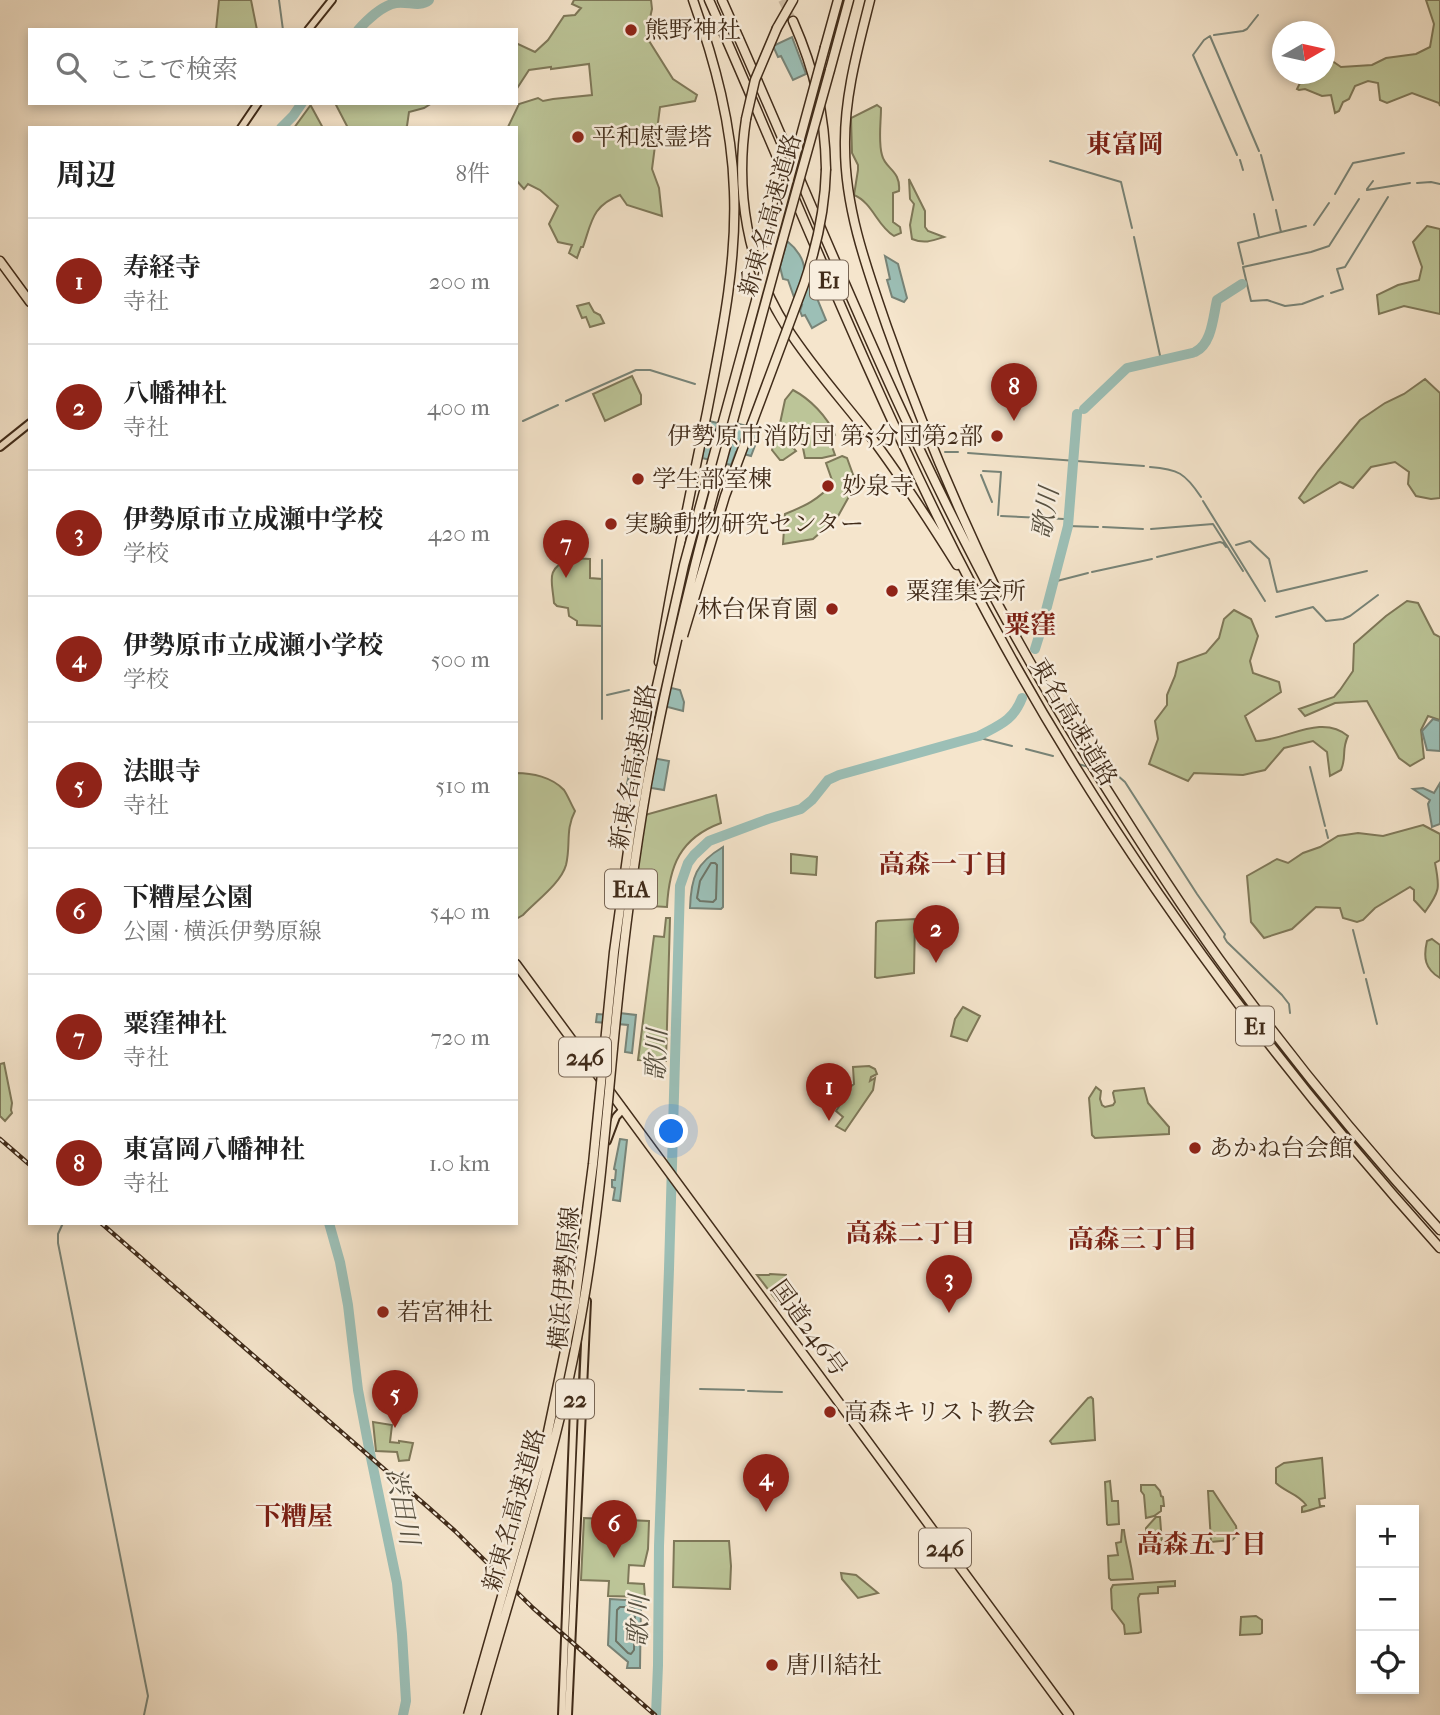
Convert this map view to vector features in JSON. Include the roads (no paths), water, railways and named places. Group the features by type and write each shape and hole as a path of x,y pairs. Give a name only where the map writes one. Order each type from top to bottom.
{"highway":[{"path":"650,717 677,556 725,316 732,265 733,170 725,114 713,61 693,0"},
{"name":"E1","path":"709,0 859,347 955,557"},
{"name":"東名高速道路","path":"722,0 883,368 1006,620 1044,687 1192,921 1244,993 1350,1127 1440,1230"},
{"path":"793,0 777,28 755,80 746,119 741,169 744,212 754,254 771,301 785,326 888,461 955,557"},
{"name":"新東名高速道路","path":"468,1715 545,1446 575,1303 593,1164 614,952 650,717 684,565 838,0"},
{"name":"新東名高速道路","path":"476,1715 552,1448 583,1306 594,1237 623,953 639,831 675,646 695,561 849,0"},
{"path":"870,0 847,105 845,155 852,216 892,341 972,548"},
{"path":"654,751 681,643 725,496 812,259 822,219 826,169 820,99 809,59 793,21"},
{"path":"0,261 28,299"},
{"name":"東名高速道路","path":"955,557 1031,691 1144,872 1220,980 1341,1134 1440,1248"},
{"name":"国道246号","path":"518,967 1069,1715"}],"main road":[{"path":"310,28 332,0"},
{"path":"242,126 257,105"},
{"path":"0,447 28,425"},
{"name":"横浜伊勢原線","path":"562,1715 578,1320 595,1163 607,1116 620,1105"},
{"name":"横浜伊勢原線","path":"568,1715 585,1323 602,1164 620,1105"}],"water":[{"path":"792,37 806,74 793,80 773,46"},
{"path":"787,241 801,259 826,320 812,328 805,315 802,316 802,305 796,303 788,280 783,279 780,267"},
{"path":"885,256 898,264 907,298 904,302 892,297"},
{"path":"709,421 726,425 728,421 761,430 751,456 736,452 731,465 702,458"},
{"path":"649,686 680,690 684,702 683,711 645,701"},
{"path":"1433,719 1440,721 1440,751 1427,750 1422,731"},
{"path":"636,755 669,761 664,790 627,784 631,764 634,764"},
{"path":"1440,783 1440,824 1432,827 1428,804 1430,800 1413,789 1423,788 1434,793"},
{"path":"723,847 723,907 690,908 697,872 707,859"},
{"path":"611,1012 636,1015 632,1053 625,1052 628,1025 596,1022 597,1014 611,1015"},
{"path":"620,1139 627,1140 620,1201 613,1200 615,1188 612,1187 612,1180 615,1180 614,1169"},
{"path":"610,1599 641,1601 640,1668 627,1668 628,1662 608,1645"}],"waterway":[{"path":"279,0 283,28"},
{"name":"渋田川","path":"360,28 391,4 421,4 429,0"},
{"name":"歌川","path":"1214,35 1243,31 1258,15"},
{"path":"1237,155 1193,55 1210,36 1259,151"},
{"name":"渋田川","path":"283,126 301,105"},
{"path":"1335,194 1353,163 1404,153"},
{"name":"歌川","path":"1261,155 1273,200"},
{"path":"1240,160 1243,170"},
{"path":"1050,161 1121,182 1132,228"},
{"path":"1367,189 1373,181"},
{"path":"1367,190 1410,183"},
{"path":"1417,183 1440,184"},
{"path":"1331,293 1343,289 1337,269 1345,267 1388,197"},
{"path":"1323,296 1302,304 1285,306 1267,300 1251,301 1243,267 1329,246 1359,199"},
{"path":"1314,225 1329,203"},
{"name":"歌川","path":"1243,264 1238,243 1281,232 1276,210"},
{"path":"1254,214 1259,237"},
{"path":"1281,232 1306,226"},
{"path":"1134,237 1161,360"},
{"name":"歌川","path":"1195,352 1208,337 1217,300 1242,284"},
{"name":"歌川","path":"1084,409 1127,368 1192,353"},
{"path":"566,401 636,370 650,370 695,384"},
{"path":"523,421 558,405"},
{"name":"歌川","path":"1044,618 1068,526 1077,414"},
{"path":"945,452 958,452"},
{"path":"968,453 1144,466"},
{"path":"1150,467 1168,469 1180,474 1201,497"},
{"path":"983,471 1001,472 998,515"},
{"path":"981,475 992,502"},
{"path":"1203,501 1265,601"},
{"path":"1001,516 1064,519"},
{"path":"1151,529 1213,524 1243,571"},
{"path":"1068,526 1098,527"},
{"path":"1103,527 1143,529"},
{"path":"1236,545 1250,541 1269,559 1277,592 1367,571"},
{"path":"1157,557 1220,542 1226,547"},
{"path":"1092,572 1152,559"},
{"path":"602,560 602,719"},
{"path":"1053,582 1088,573"},
{"path":"1276,617 1313,607 1326,621 1343,619 1378,595"},
{"name":"歌川","path":"1035,649 1040,633"},
{"path":"607,695 629,690"},
{"name":"歌川","path":"656,1715 680,886 688,863 709,841 801,809 828,780 839,775 979,736 1010,717 1022,698"},
{"path":"979,736 1012,746"},
{"path":"1026,749 1053,756"},
{"path":"1078,764 1089,767"},
{"path":"1310,767 1325,826"},
{"path":"1098,770 1117,775 1125,782 1225,934 1227,942 1282,995 1289,1004 1290,1013"},
{"path":"1326,830 1328,838"},
{"path":"1353,930 1364,973"},
{"path":"1366,979 1377,1024"},
{"path":"62,1225 58,1243 148,1696 144,1715"},
{"name":"渋田川","path":"330,1225 340,1262 358,1390 397,1583 406,1701 403,1715"},
{"path":"700,1389 744,1390"},
{"path":"748,1391 782,1392"}],"tunnel":[{"path":"782,0 793,21"}],"railway":[{"path":"0,1139 28,1163"},
{"path":"103,1225 455,1531 533,1608 655,1715"}],"place":[{"name":"熊野神社","path":"631,30"},
{"name":"平和慰霊塔","path":"578,137"},
{"name":"東富岡八幡神社","path":"1014,421"},
{"name":"伊勢原市消防団 第5分団第2部","path":"997,436"},
{"name":"学生部室棟","path":"638,479"},
{"name":"妙泉寺","path":"828,486"},
{"name":"実験動物研究センター","path":"611,524"},
{"name":"粟窪神社","path":"566,578"},
{"name":"粟窪集会所","path":"892,591"},
{"name":"林台保育園","path":"832,609"},
{"name":"八幡神社","path":"936,963"},
{"name":"寿経寺","path":"829,1121"},
{"name":"あかね台会館","path":"1195,1148"},
{"name":"若宮神社","path":"383,1312"},
{"name":"伊勢原市立成瀬中学校","path":"949,1313"},
{"name":"高森キリスト教会","path":"830,1412"},
{"name":"法眼寺","path":"395,1428"},
{"name":"伊勢原市立成瀬小学校","path":"766,1512"},
{"name":"下糟屋公園","path":"614,1558"},
{"name":"唐川結社","path":"772,1665"}],"district":[{"name":"東富岡","path":"1125,144"},
{"name":"粟窪","path":"1030,624"},
{"name":"高森一丁目","path":"944,864"},
{"name":"高森二丁目","path":"911,1233"},
{"name":"高森三丁目","path":"1133,1239"},
{"name":"下糟屋","path":"294,1516"},
{"name":"高森五丁目","path":"1202,1544"}]}
